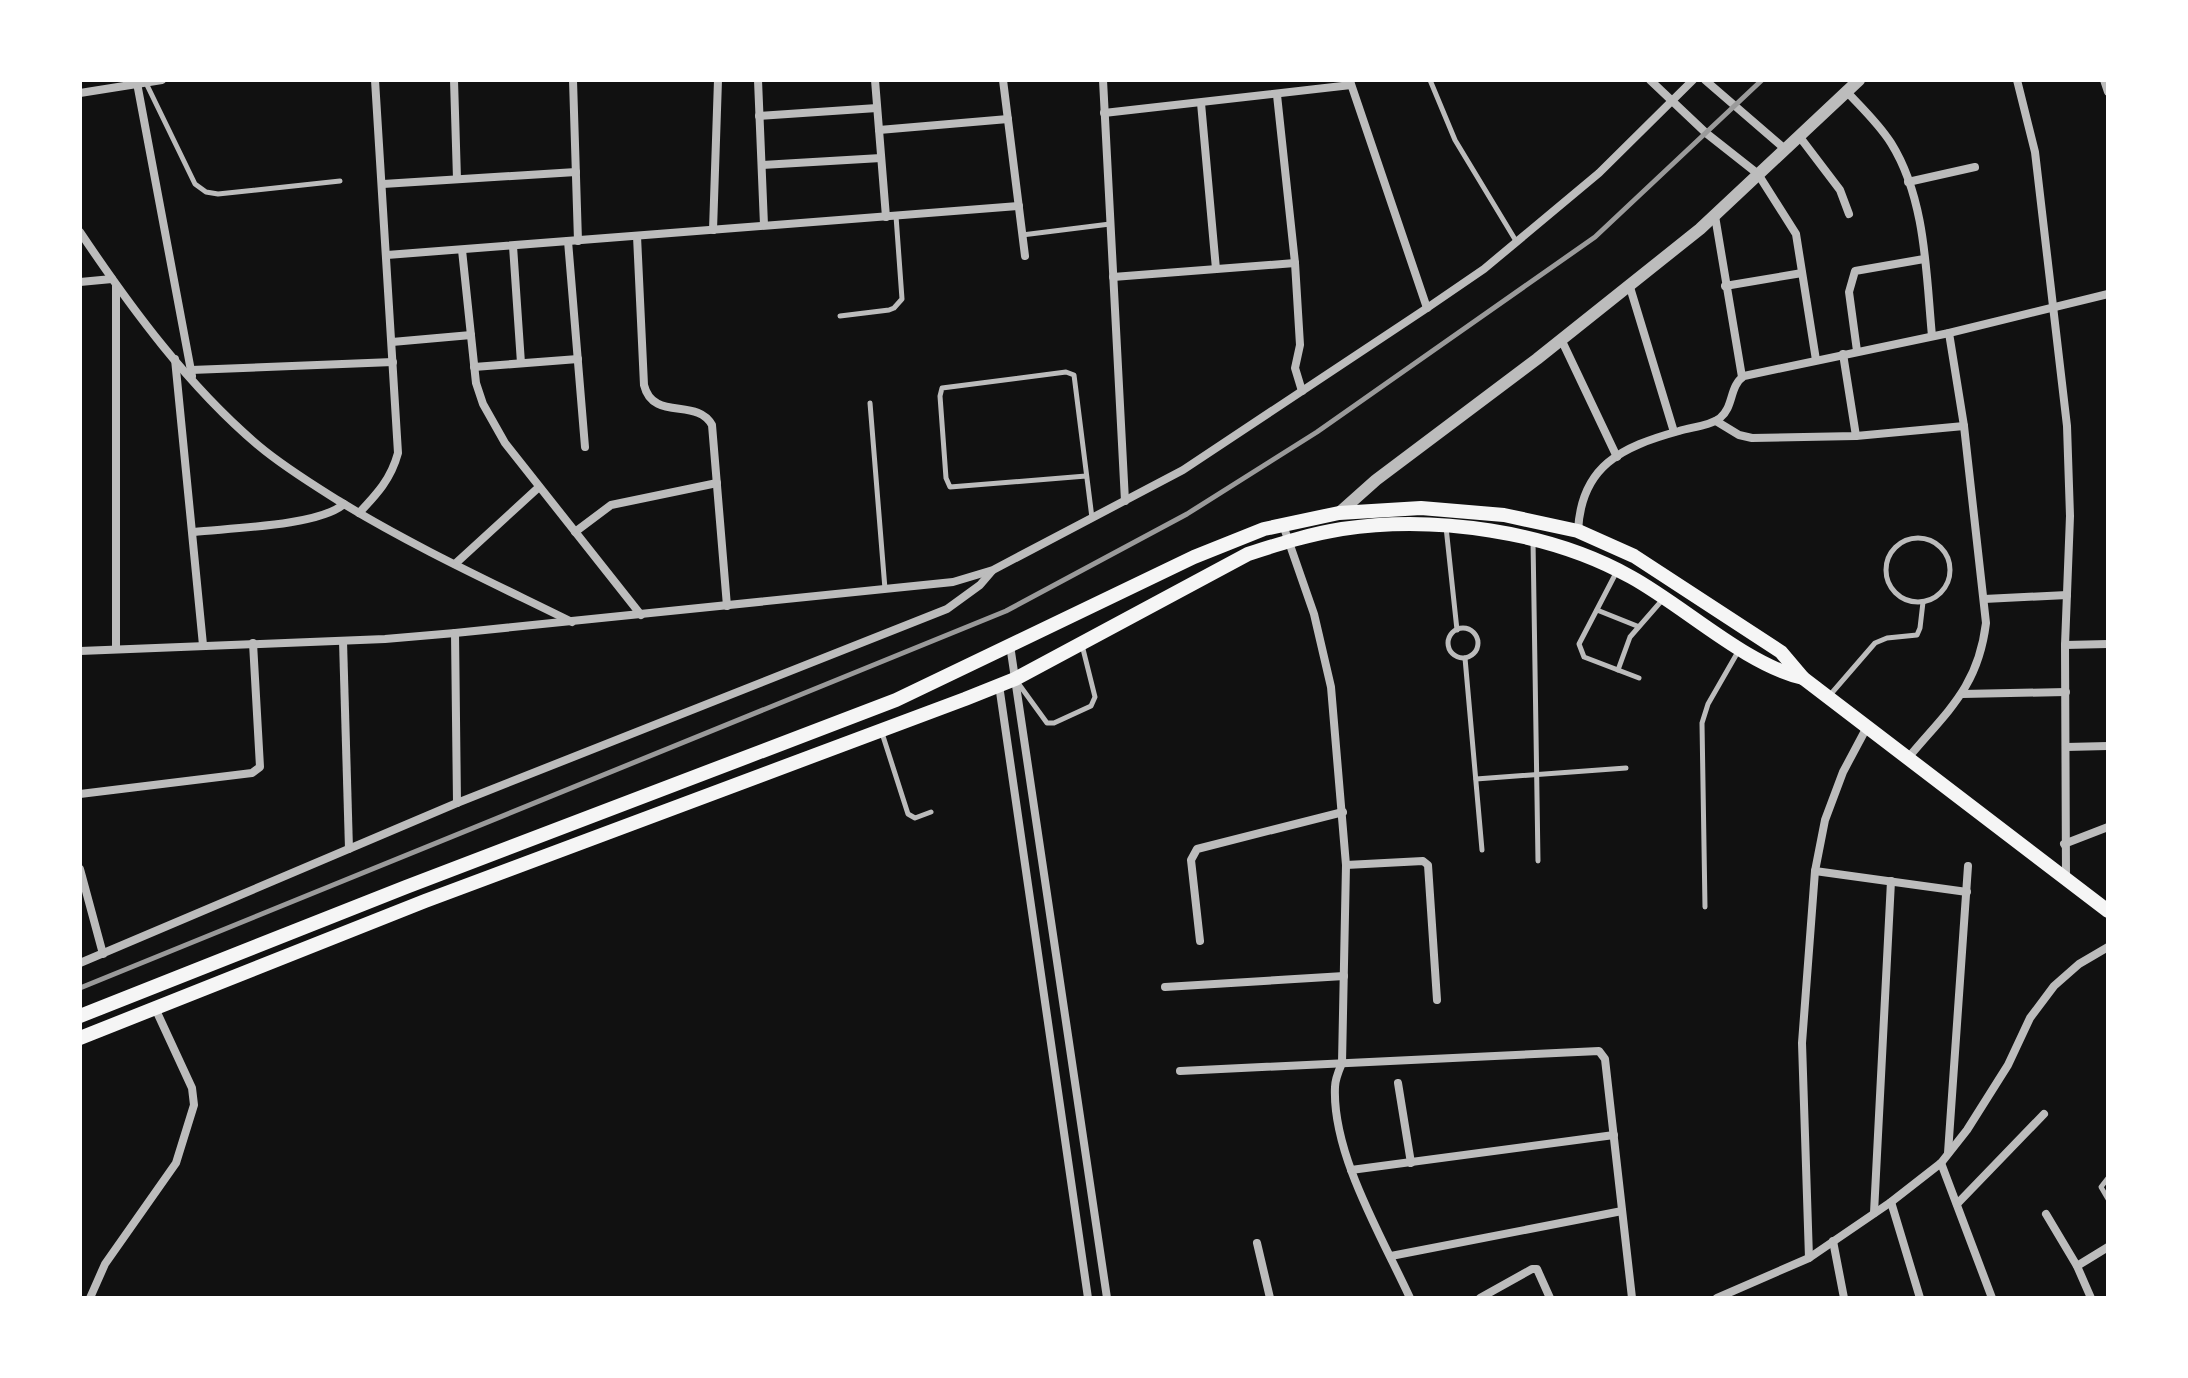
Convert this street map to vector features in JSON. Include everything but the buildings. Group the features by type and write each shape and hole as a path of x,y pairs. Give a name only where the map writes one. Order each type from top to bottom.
{"main road":[{"path":"80,1016 896,700 1194,557 1264,529 1339,513 1421,508 1504,515 1578,531 1634,556 1781,652 1803,678 2108,911"},
{"path":"80,1038 425,901 882,732 1015,679 1248,554 1343,529 1398,524 1446,526 1533,539 1563,548 1618,570 1771,668 1803,678"}],"street":[{"path":"80,93 162,80"},
{"path":"359,513 383,487 393,471 398,453 375,80"},
{"path":"454,80 457,179"},
{"path":"573,80 576,172 573,241 585,447"},
{"path":"713,230 718,80"},
{"path":"758,80 764,225"},
{"path":"875,80 886,217"},
{"path":"1003,80 1025,256"},
{"path":"1103,80 1125,501"},
{"path":"1650,80 1706,133 1758,174 1796,234 1816,360"},
{"path":"80,651 343,641 572,623 953,582 993,570 1183,470 1484,269 1599,173 1693,80"},
{"path":"1705,80 1785,149"},
{"path":"1339,513 1376,480 1561,339 1715,216 1859,80"},
{"path":"2017,80 2035,152 2067,426 2070,516 2065,645 2066,879"},
{"path":"2104,80 2108,92"},
{"path":"142,83 193,381"},
{"path":"1104,113 1277,95 1350,83 1427,308"},
{"path":"1847,92 1891,143 1908,182 1922,235 1932,336"},
{"path":"1277,95 1295,263 1300,345 1295,368 1302,391"},
{"path":"1201,103 1216,269"},
{"path":"759,116 877,108"},
{"path":"879,130 1008,119"},
{"path":"1799,136 1840,190 1849,214"},
{"path":"762,165 881,158"},
{"path":"1908,182 1975,167"},
{"path":"383,184 576,172"},
{"path":"387,255 1019,206"},
{"path":"1715,216 1742,377"},
{"path":"80,232 114,282 193,381 261,448 383,529 572,623"},
{"path":"637,236 646,392 656,404 699,412 712,425 727,606"},
{"path":"513,246 521,363"},
{"path":"462,250 474,367 483,404 493,425 641,615"},
{"path":"1857,351 1849,292 1855,271 1924,259"},
{"path":"1113,277 1295,263"},
{"path":"1725,286 1802,273"},
{"path":"80,282 114,282"},
{"path":"114,282 116,649"},
{"path":"1629,284 1674,432"},
{"path":"1578,531 1584,491 1603,466 1674,432 1716,421 1727,409 1736,384 1742,377 1949,333 2108,294"},
{"path":"1908,758 1962,694 1975,672 1983,648 1986,623 1964,426 1949,333"},
{"path":"392,342 471,335"},
{"path":"1561,339 1617,457"},
{"path":"1843,354 1856,436"},
{"path":"175,358 203,645"},
{"path":"474,367 578,359"},
{"path":"191,370 393,362"},
{"path":"1716,421 1739,435 1752,438 1856,436 1964,426"},
{"path":"575,532 611,505 717,483"},
{"path":"455,564 539,487"},
{"path":"194,532 311,519 335,512 344,504"},
{"path":"1283,525 1314,614 1331,687 1343,812 1346,865 1342,1063 1335,1083 1340,1135 1351,1170 1410,1298"},
{"path":"80,963 457,803 947,609 964,598 993,570"},
{"path":"1984,599 2067,595"},
{"path":"455,633 457,803"},
{"path":"343,641 349,849"},
{"path":"80,794 252,773 260,767 253,643"},
{"path":"2065,645 2108,644"},
{"path":"1010,645 1107,1298"},
{"path":"999,685 1088,1298"},
{"path":"1962,694 2066,692"},
{"path":"1809,1258 1802,1043 1815,871 1825,820 1838,784 1867,727"},
{"path":"2066,747 2108,746"},
{"path":"1200,941 1191,860 1197,849 1343,812"},
{"path":"2064,844 2108,827"},
{"path":"1346,865 1423,861 1428,865 1437,1000"},
{"path":"1948,1154 1968,866"},
{"path":"80,869 103,954"},
{"path":"1815,871 1967,892"},
{"path":"1874,1213 1891,881"},
{"path":"1717,1298 1738,1294 1809,1258 1891,1202 1941,1163 1967,1130 2008,1065 2030,1018 2054,986 2079,964 2108,947"},
{"path":"1165,987 1344,976"},
{"path":"90,1298 105,1264 176,1163 194,1105 192,1088 155,1008"},
{"path":"1180,1071 1599,1051 1605,1059 1632,1298"},
{"path":"1398,1083 1411,1163"},
{"path":"1957,1204 2044,1114"},
{"path":"1351,1170 1614,1135"},
{"path":"1941,1163 1992,1298"},
{"path":"1891,1202 1920,1298"},
{"path":"1391,1256 1622,1211"},
{"path":"2046,1214 2077,1266 2091,1298"},
{"path":"1833,1241 1844,1298"},
{"path":"1257,1243 1270,1298"},
{"path":"2077,1266 2108,1247"},
{"path":"1480,1298 1537,1269 1550,1298"}],"lane":[{"path":"1430,80 1455,140 1517,242"},
{"path":"142,83 195,184 206,192 218,194 340,181"},
{"path":"840,316 889,310 902,299 896,216"},
{"path":"1022,235 1110,224"},
{"path":"1086,476 950,487 946,478 942,388 1071,373 1076,379 1092,519"},
{"path":"870,403 885,589"},
{"path":"1446,526 1457,630"},
{"path":"1533,539 1538,861"},
{"path":"1908,539 1934,542 1941,547 1949,563 1950,572 1945,588 1939,595 1923,602 1905,600 1898,595 1886,573 1886,564 1894,548 1908,539"},
{"path":"1618,570 1579,644 1581,654 1588,660 1639,678"},
{"path":"1618,670 1625,648 1637,627 1664,598"},
{"path":"1828,697 1875,643 1887,638 1917,635 1923,602"},
{"path":"1597,610 1637,627"},
{"path":"1468,629 1477,636 1478,648 1465,658 1454,655 1448,644 1452,633 1468,629"},
{"path":"1015,679 1047,723 1054,723 1091,706 1095,697 1081,642"},
{"path":"1705,907 1702,723 1708,704 1740,648"},
{"path":"1465,658 1482,850"},
{"path":"882,732 908,814 915,818 931,812"},
{"path":"1476,779 1626,768"},
{"path":"2108,1178 2101,1187 2108,1199"}],"railway":[{"path":"80,988 1006,611 1187,514 1317,432 1595,237 1762,80"}]}
